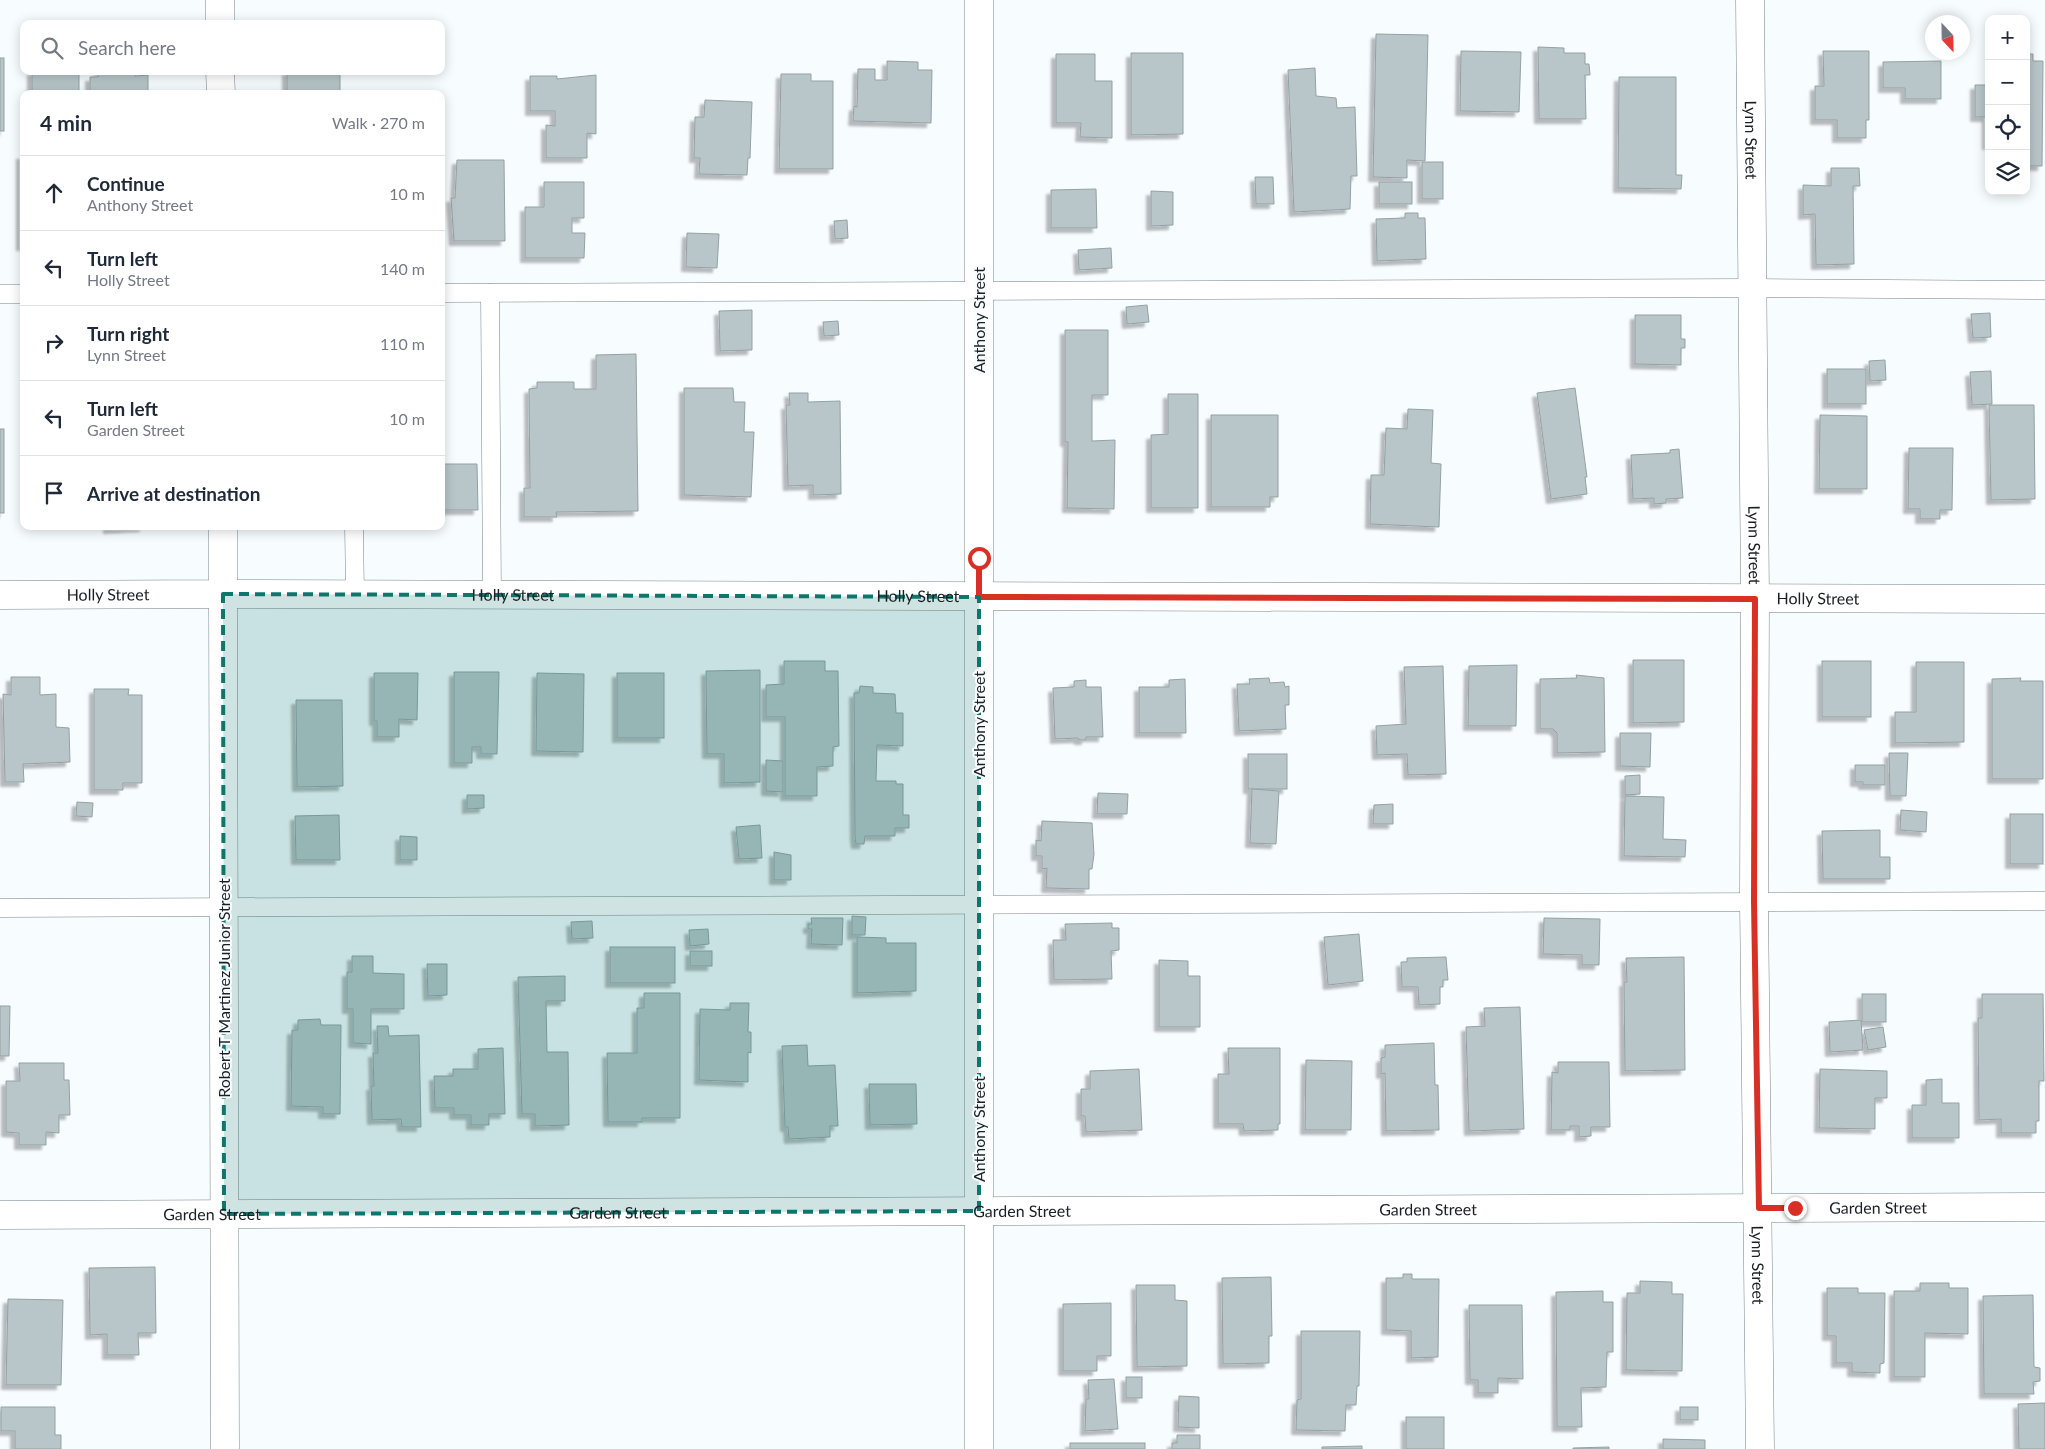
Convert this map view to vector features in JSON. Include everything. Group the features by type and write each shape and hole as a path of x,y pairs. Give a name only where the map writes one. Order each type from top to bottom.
{"street":[{"path":"220,0 220,20"},
{"name":"Anthony Street","path":"979,1449 980,0"},
{"name":"Lynn Street","path":"1750,0 1755,599 1754,902 1759,1208 1760,1449"},
{"path":"220,75 220,90"},
{"name":"Robert T Martinez Junior Street","path":"223,530 225,1449"},
{"name":"Holly Street","path":"0,595 2045,599"},
{"name":"Garden Street","path":"0,1215 2045,1207"}],"lane":[{"path":"445,293 1752,288 2045,290"},
{"path":"490,293 492,595"},
{"path":"0,294 20,294"},
{"path":"354,530 355,595"},
{"path":"0,908 2045,901"}],"highlighted area":[{"path":"223,594 979,597 979,1211 224,1214"}],"building":[{"path":"1376,34 1428,35 1425,161 1407,160 1407,178 1373,177"},
{"path":"1538,47 1564,48 1564,53 1585,53 1585,64 1589,64 1590,75 1585,75 1586,119 1539,119"},
{"path":"1461,51 1521,52 1519,112 1460,111"},
{"path":"1823,51 1869,51 1869,120 1866,120 1866,138 1837,138 1837,120 1815,120 1815,86 1824,86"},
{"path":"1131,53 1183,53 1183,134 1131,135"},
{"path":"1056,54 1095,54 1095,81 1112,81 1112,138 1080,137 1081,123 1056,123"},
{"path":"2030,54 2033,54 2033,61 2043,61 2042,166 2030,166"},
{"path":"0,58 4,58 4,131 0,131"},
{"path":"887,61 918,62 918,70 932,70 931,123 853,121 854,106 857,107 858,69 875,69 875,80 887,80"},
{"path":"1941,61 1941,99 1905,99 1905,88 1883,88 1883,62"},
{"path":"1315,68 1316,96 1336,98 1337,108 1355,107 1357,176 1351,176 1350,209 1294,212 1288,70"},
{"path":"781,74 811,74 811,81 833,81 833,169 779,169"},
{"path":"32,75 79,75 79,90 32,90"},
{"path":"98,75 148,75 148,90 90,90 90,77 98,77"},
{"path":"287,75 340,75 340,90 287,90"},
{"path":"596,75 596,134 587,133 587,158 546,158 546,125 555,126 555,111 530,111 530,76 557,76 557,79"},
{"path":"1619,77 1676,77 1676,175 1682,175 1681,189 1618,188"},
{"path":"1975,85 1985,85 1985,117 1975,117"},
{"path":"705,100 752,102 750,158 748,158 747,175 699,174 700,158 694,158 695,117 704,117"},
{"path":"457,160 504,160 505,241 454,241 451,198 455,198"},
{"path":"1422,162 1443,162 1443,199 1422,199"},
{"path":"1831,168 1859,168 1860,186 1853,186 1854,264 1816,265 1815,214 1803,215 1803,185 1831,186"},
{"path":"1255,177 1273,177 1274,204 1256,204"},
{"path":"544,182 584,182 584,218 572,218 572,233 585,233 584,258 525,258 525,207 544,207"},
{"path":"1379,182 1412,182 1412,204 1379,204"},
{"path":"1096,189 1097,228 1051,228 1051,190"},
{"path":"1151,191 1173,192 1173,225 1151,226"},
{"path":"1405,213 1418,213 1418,218 1425,218 1426,259 1377,261 1376,219 1405,218"},
{"path":"847,220 848,238 835,239 834,221"},
{"path":"687,233 719,234 717,268 686,267"},
{"path":"1111,248 1112,268 1079,270 1078,250"},
{"path":"1147,305 1149,322 1127,324 1126,307"},
{"path":"752,310 752,350 720,351 719,311"},
{"path":"1990,313 1991,337 1973,338 1971,314"},
{"path":"1635,315 1681,315 1681,339 1685,339 1685,348 1681,348 1681,365 1635,364"},
{"path":"838,321 839,335 824,336 823,322"},
{"path":"1065,330 1108,330 1108,395 1092,395 1092,441 1115,440 1114,509 1067,508 1068,442 1065,442"},
{"path":"636,354 638,511 556,512 557,517 524,517 524,488 530,488 529,389 537,388 537,382 574,382 574,389 596,389 596,355"},
{"path":"1885,360 1886,380 1870,381 1869,361"},
{"path":"1827,369 1866,369 1866,404 1827,404"},
{"path":"1991,371 1992,404 1972,405 1970,372"},
{"path":"684,388 733,388 734,402 745,402 744,432 754,432 751,497 684,495"},
{"path":"1575,388 1587,477 1585,477 1587,494 1551,499 1537,393"},
{"path":"789,393 808,393 808,402 840,401 841,494 813,495 813,485 788,486 786,405 790,405"},
{"path":"1168,394 1198,394 1198,508 1151,508 1151,435 1168,434"},
{"path":"1989,405 2034,405 2035,499 1991,500"},
{"path":"1408,409 1433,410 1431,463 1441,464 1439,527 1370,524 1371,475 1384,475 1386,428 1407,429"},
{"path":"1211,415 1278,415 1278,497 1270,497 1270,507 1211,507"},
{"path":"1820,415 1867,416 1867,489 1819,489"},
{"path":"0,429 4,429 4,513 0,513"},
{"path":"1909,448 1953,448 1952,510 1940,510 1940,519 1920,519 1920,509 1908,509"},
{"path":"1679,449 1683,498 1666,499 1666,503 1654,504 1654,498 1633,499 1631,455 1670,453 1670,450"},
{"path":"445,464 477,464 478,510 445,510"},
{"path":"1633,660 1684,660 1684,722 1633,723"},
{"path":"784,661 825,661 825,671 838,671 839,746 833,747 833,766 817,767 817,796 785,796 785,717 766,717 766,685 784,684"},
{"path":"1822,661 1871,661 1871,717 1822,717"},
{"path":"1916,662 1964,662 1964,742 1895,743 1895,712 1916,712"},
{"path":"1517,665 1516,726 1468,726 1469,666"},
{"path":"1443,666 1446,774 1408,775 1407,754 1377,755 1376,726 1406,724 1404,667"},
{"path":"760,670 760,782 724,783 724,754 707,754 706,671"},
{"path":"454,672 499,672 497,754 481,754 481,747 472,747 472,763 454,763"},
{"path":"374,673 418,673 417,720 399,719 399,737 377,737 377,721 374,721"},
{"path":"537,673 584,674 583,752 536,751"},
{"path":"617,673 664,673 664,738 617,738"},
{"path":"1576,675 1604,678 1605,752 1557,753 1557,733 1553,729 1540,729 1540,679 1577,678"},
{"path":"11,677 40,677 40,695 56,694 56,727 69,728 70,762 23,764 24,782 5,782 3,694 11,695"},
{"path":"1269,678 1270,683 1284,682 1285,687 1289,686 1289,705 1285,705 1286,729 1239,731 1237,684 1250,684 1249,679"},
{"path":"2021,678 2020,681 2043,681 2043,779 1992,779 1992,679"},
{"path":"1185,679 1186,733 1139,733 1139,687 1169,687 1169,680"},
{"path":"1086,680 1086,687 1101,687 1103,737 1086,737 1086,740 1079,740 1078,738 1055,739 1053,688 1074,687 1074,681"},
{"path":"860,686 873,687 873,693 895,694 896,713 903,713 903,746 877,745 876,781 896,781 896,784 903,784 903,815 909,815 909,828 895,828 895,836 865,836 864,844 856,844 854,693 859,693"},
{"path":"94,689 129,689 128,695 142,695 142,783 123,783 123,790 94,790"},
{"path":"296,700 342,700 343,786 297,787"},
{"path":"1620,733 1651,733 1650,767 1620,766"},
{"path":"1889,753 1908,753 1906,796 1890,796"},
{"path":"1248,754 1287,754 1287,789 1248,789"},
{"path":"766,760 783,761 783,792 766,791"},
{"path":"1855,765 1885,765 1885,785 1863,785 1863,782 1855,782"},
{"path":"1640,775 1640,794 1625,795 1625,776"},
{"path":"1252,789 1279,791 1276,844 1250,843"},
{"path":"1098,793 1128,794 1127,814 1097,814"},
{"path":"467,795 484,795 484,808 467,809"},
{"path":"1625,796 1664,797 1663,839 1686,840 1685,857 1624,856"},
{"path":"77,802 93,803 92,817 76,816"},
{"path":"1393,804 1393,824 1373,824 1374,805"},
{"path":"1901,810 1927,812 1926,832 1900,830"},
{"path":"2010,814 2043,814 2043,864 2010,864"},
{"path":"339,815 340,860 296,860 295,816"},
{"path":"1042,821 1092,823 1094,854 1092,869 1089,869 1089,889 1046,888 1047,868 1042,869 1042,856 1036,856 1036,840 1041,841"},
{"path":"760,825 762,858 739,859 736,827"},
{"path":"1880,830 1880,857 1890,857 1890,879 1823,879 1822,831"},
{"path":"400,836 417,837 417,860 400,860"},
{"path":"774,852 791,855 791,880 774,880"},
{"path":"852,916 866,917 865,935 852,935"},
{"path":"811,918 843,918 842,945 811,944 812,929 808,929 808,924 812,924"},
{"path":"1544,918 1600,919 1599,965 1582,965 1582,955 1543,954"},
{"path":"592,921 593,938 572,939 571,922"},
{"path":"1112,923 1112,928 1119,928 1119,950 1111,951 1112,979 1054,980 1053,940 1066,940 1065,924"},
{"path":"708,929 709,944 690,946 689,930"},
{"path":"1359,934 1363,981 1328,985 1324,937"},
{"path":"857,937 886,938 886,943 916,943 916,991 857,993"},
{"path":"610,947 675,947 675,983 610,983"},
{"path":"690,951 712,951 712,966 690,966"},
{"path":"352,956 373,956 373,973 404,974 404,1009 371,1009 371,1044 353,1043 353,1009 347,1009 347,972 352,972"},
{"path":"1446,957 1448,980 1443,980 1443,987 1440,987 1440,1004 1419,1005 1418,987 1402,987 1401,962 1407,962 1407,958"},
{"path":"1684,957 1685,1070 1625,1071 1624,982 1627,982 1626,958"},
{"path":"1159,960 1188,961 1188,976 1200,976 1200,1027 1159,1027"},
{"path":"427,964 447,964 447,995 428,996"},
{"path":"565,976 565,1001 546,1001 547,1052 568,1052 569,1125 535,1126 535,1114 522,1114 518,977"},
{"path":"644,993 680,993 680,1118 642,1118 642,1122 608,1122 607,1053 637,1053 637,1008 644,1008"},
{"path":"1862,994 1886,994 1886,1022 1862,1022"},
{"path":"1982,994 2043,994 2044,1081 2039,1081 2039,1121 2036,1121 2036,1133 2001,1133 2001,1119 1979,1120 1978,1018 1982,1018"},
{"path":"730,1003 749,1003 748,1032 751,1032 751,1053 748,1052 748,1082 699,1080 700,1009 730,1010"},
{"path":"0,1006 10,1006 9,1056 0,1056"},
{"path":"1520,1007 1524,1129 1469,1131 1466,1027 1485,1026 1484,1008"},
{"path":"320,1019 321,1025 341,1025 340,1114 323,1114 323,1107 291,1106 292,1030 298,1030 298,1020"},
{"path":"1861,1020 1863,1050 1830,1052 1829,1022"},
{"path":"377,1026 388,1026 389,1036 419,1035 421,1127 402,1127 401,1119 372,1120 371,1086 374,1086 373,1053 378,1053"},
{"path":"1883,1027 1886,1047 1868,1050 1864,1030"},
{"path":"1434,1043 1435,1085 1438,1085 1439,1130 1386,1131 1385,1073 1381,1074 1381,1058 1385,1057 1385,1045"},
{"path":"807,1045 808,1066 835,1065 838,1126 830,1126 830,1137 789,1139 788,1127 785,1127 782,1046"},
{"path":"503,1048 505,1114 489,1114 489,1125 471,1125 471,1115 454,1115 454,1108 435,1108 434,1076 453,1076 453,1069 478,1069 478,1049"},
{"path":"1228,1048 1280,1048 1280,1124 1278,1124 1278,1130 1244,1131 1243,1124 1218,1124 1218,1074 1229,1074"},
{"path":"1306,1060 1352,1061 1351,1130 1305,1130"},
{"path":"1558,1062 1609,1062 1610,1127 1591,1127 1591,1136 1579,1137 1579,1126 1570,1126 1570,1130 1551,1130 1552,1072 1558,1073"},
{"path":"19,1063 64,1063 64,1080 69,1080 70,1115 59,1115 59,1133 46,1132 46,1145 19,1145 19,1133 6,1132 6,1081 20,1081"},
{"path":"1139,1069 1142,1130 1086,1132 1085,1116 1081,1116 1081,1089 1090,1089 1090,1071"},
{"path":"1820,1069 1887,1071 1887,1098 1875,1098 1875,1129 1819,1128"},
{"path":"1942,1079 1942,1103 1959,1103 1959,1138 1912,1138 1912,1105 1926,1105 1926,1080"},
{"path":"869,1084 916,1084 917,1124 870,1125"},
{"path":"155,1267 156,1333 138,1333 139,1355 107,1355 107,1334 90,1335 89,1268"},
{"path":"1403,1274 1412,1274 1412,1279 1439,1279 1438,1357 1411,1358 1411,1331 1386,1330 1386,1278 1403,1278"},
{"path":"1271,1277 1272,1336 1269,1336 1269,1363 1223,1364 1222,1278"},
{"path":"1640,1281 1672,1282 1672,1294 1683,1294 1682,1371 1626,1370 1627,1293 1640,1293"},
{"path":"1920,1283 1949,1283 1949,1288 1968,1288 1968,1334 1925,1333 1925,1377 1894,1377 1894,1291 1920,1291"},
{"path":"1136,1285 1175,1285 1175,1300 1187,1301 1187,1366 1137,1367"},
{"path":"1827,1288 1858,1288 1858,1293 1885,1293 1884,1363 1880,1364 1880,1373 1852,1372 1852,1363 1836,1363 1836,1336 1827,1336"},
{"path":"1603,1291 1603,1302 1613,1302 1613,1352 1607,1352 1606,1387 1581,1388 1582,1427 1557,1427 1556,1292"},
{"path":"2033,1295 2034,1367 2040,1368 2040,1381 2033,1382 2034,1394 1984,1394 1983,1296"},
{"path":"8,1299 63,1300 61,1385 6,1385"},
{"path":"1111,1303 1111,1356 1097,1356 1097,1371 1063,1371 1063,1304"},
{"path":"1469,1305 1522,1305 1523,1379 1498,1378 1498,1393 1478,1393 1478,1380 1470,1380"},
{"path":"1301,1331 1360,1331 1359,1386 1357,1386 1356,1405 1346,1405 1345,1431 1296,1430 1297,1400 1301,1399"},
{"path":"1126,1377 1142,1377 1142,1398 1126,1398"},
{"path":"1114,1379 1118,1429 1085,1431 1086,1399 1089,1399 1088,1380"},
{"path":"1179,1396 1199,1397 1199,1428 1178,1427"},
{"path":"2045,1403 2045,1449 2019,1449 2018,1404"},
{"path":"1,1407 55,1407 55,1435 61,1435 61,1449 15,1449 15,1431 1,1431"},
{"path":"1680,1407 1698,1407 1698,1420 1680,1420"},
{"path":"1406,1417 1444,1417 1444,1449 1406,1449"},
{"path":"1177,1435 1200,1435 1200,1449 1172,1449 1172,1443 1177,1443"},
{"path":"1663,1439 1705,1440 1705,1449 1663,1449"},
{"path":"1070,1443 1145,1443 1145,1449 1070,1449"},
{"path":"1362,1446 1362,1449 1322,1449 1322,1447"},
{"path":"1609,1447 1609,1449 1573,1449 1573,1448"}],"route":[{"path":"979,558 979,597 1755,599 1754,902 1759,1208 1795,1208"}]}
